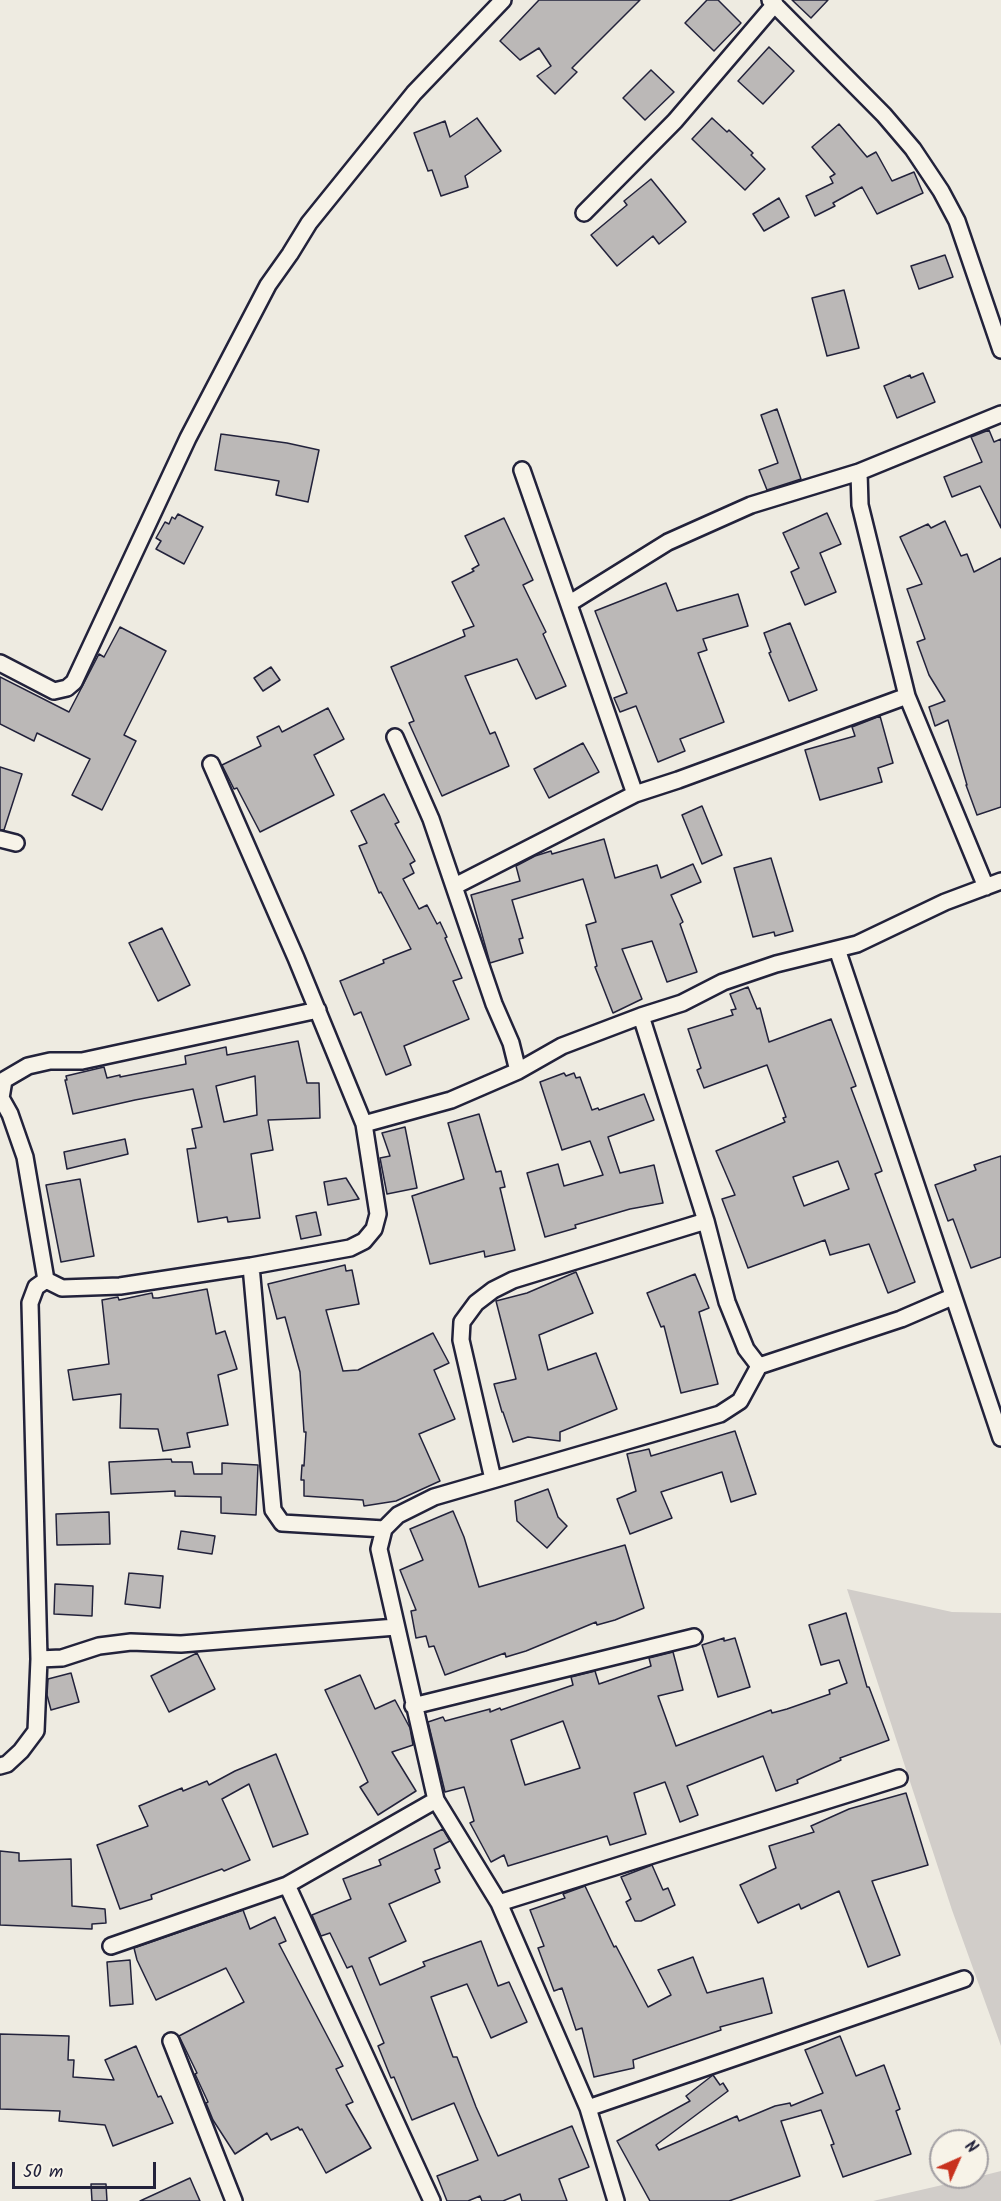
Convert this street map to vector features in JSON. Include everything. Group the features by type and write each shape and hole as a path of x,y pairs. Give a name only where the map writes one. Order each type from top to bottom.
{"street":[{"path":"0,663 54,691 67,688 74,682 188,438 268,285 309,223 414,93 503,0"},
{"path":"584,213 675,121 772,2 884,115 913,149 941,190 957,221 1001,350"},
{"path":"570,603 668,542 752,505 859,472 1001,414"},
{"path":"522,470 635,794"},
{"path":"859,472 860,505 907,696 986,887"},
{"path":"455,886 635,794 907,696"},
{"path":"395,737 431,819 494,1004 511,1043 518,1071"},
{"path":"46,1280 62,1288 120,1286 251,1266 350,1248 364,1241 374,1229 378,1214 364,1124 318,1010 211,764"},
{"path":"0,838 16,843"},
{"path":"364,1124 451,1100 518,1071 562,1046 682,1003 723,982 776,964 857,944 945,902 1001,882"},
{"path":"837,949 1001,1438"},
{"path":"46,1280 25,1157 10,1114 0,1098 4,1080 27,1066 50,1061 82,1061 318,1010"},
{"path":"641,1016 706,1221 727,1302 746,1349 759,1366"},
{"path":"493,1479 461,1340 462,1322 476,1303 493,1290 513,1280 706,1221"},
{"path":"251,1266 273,1510 282,1523 384,1529"},
{"path":"0,1766 7,1764 21,1751 36,1731 39,1659 30,1303 36,1287 46,1280"},
{"path":"616,2201 588,2108 499,1903 436,1800 379,1549 384,1529 399,1515 434,1497 720,1414 740,1401 759,1366 901,1319 952,1297"},
{"path":"39,1659 62,1658 99,1646 132,1642 181,1644 396,1627"},
{"path":"413,1706 694,1637"},
{"path":"499,1903 900,1778"},
{"path":"111,1946 287,1885 332,1862 436,1800"},
{"path":"287,1885 432,2201"},
{"path":"588,2108 964,1979"},
{"path":"171,2041 234,2201"}],"shaded area":[{"path":"847,1589 952,1612 1001,1613 1001,2046 952,1910"},
{"path":"1001,2171 1001,2201 873,2201 929,2188 989,2189 989,2174"}],"building":[{"path":"539,0 640,0 572,68 577,72 555,94 537,76 551,66 539,48 520,60 500,41"},
{"path":"707,0 718,0 741,23 714,51 685,23"},
{"path":"792,0 828,0 811,18"},
{"path":"769,47 794,71 763,104 738,81"},
{"path":"651,70 674,92 645,120 623,98"},
{"path":"477,118 501,151 465,176 468,187 441,196 432,170 428,171 414,133 445,121 450,137"},
{"path":"712,118 727,132 729,130 753,153 751,155 765,169 745,190 692,139"},
{"path":"839,124 867,157 876,152 892,181 914,172 923,193 877,214 862,187 833,203 835,206 815,216 806,196 833,183 830,177 835,174 812,147"},
{"path":"651,179 686,222 659,244 653,236 617,266 591,235 627,205 624,201"},
{"path":"779,198 789,217 764,231 753,214"},
{"path":"945,255 953,277 919,289 911,266"},
{"path":"844,290 859,348 827,356 812,298"},
{"path":"923,373 935,402 897,418 884,386 910,375 911,378"},
{"path":"777,409 801,479 767,490 759,470 778,463 761,415"},
{"path":"989,430 994,442 1001,439 1001,528 980,486 952,497 944,477 982,462 971,437"},
{"path":"221,434 319,450 308,502 276,495 279,481 215,470"},
{"path":"827,513 841,544 820,553 836,592 805,605 791,572 799,568 783,533"},
{"path":"178,514 203,527 184,564 156,549 161,541 156,538 165,522 169,524 172,517 175,519"},
{"path":"504,518 533,580 523,585 546,632 543,634 566,686 536,699 517,659 465,676 490,734 495,732 509,766 442,796 409,723 414,721 391,667 465,636 463,630 474,626 452,582 474,571 472,569 479,565 465,536"},
{"path":"945,521 961,556 967,554 974,572 1001,558 1001,807 977,815 948,720 935,726 929,707 945,701 929,675 917,642 925,639 907,589 922,584 900,537 928,524 931,528"},
{"path":"666,583 677,611 738,594 748,626 703,639 707,650 698,653 724,722 680,739 685,751 658,762 636,706 620,712 614,698 627,693 595,611"},
{"path":"790,623 817,690 789,701 769,653 771,652 764,633"},
{"path":"120,627 166,651 124,735 136,741 102,810 72,795 90,759 37,733 34,741 0,724 0,677 69,712 99,654 104,657"},
{"path":"271,667 280,680 263,691 254,678"},
{"path":"328,708 344,739 314,755 334,795 260,832 222,765 261,746 257,737 279,726 282,732"},
{"path":"880,716 893,763 878,768 882,782 820,800 805,750 855,736 852,727"},
{"path":"583,743 599,772 549,798 534,769"},
{"path":"0,767 22,774 4,830 0,830"},
{"path":"384,794 399,822 395,824 415,861 410,864 414,873 403,879 419,909 427,905 437,924 440,922 462,978 453,981 469,1019 404,1046 411,1065 386,1075 361,1012 354,1015 340,981 411,949 381,892 379,893 359,846 367,843 351,811"},
{"path":"702,806 722,855 702,864 682,815"},
{"path":"604,839 615,878 657,865 661,878 693,864 701,882 671,895 683,922 680,924 697,972 667,982 652,941 622,949 642,999 613,1013 595,967 597,966 586,925 596,922 583,879 512,900 523,938 519,939 523,953 490,963 471,895 520,881 516,866 535,856 551,851 552,854"},
{"path":"771,858 793,931 775,936 774,932 753,937 734,868"},
{"path":"162,928 190,985 158,1001 129,943"},
{"path":"748,987 757,1009 760,1008 769,1042 831,1019 856,1086 851,1088 882,1171 875,1174 915,1282 888,1293 869,1244 830,1255 825,1240 748,1268 722,1199 735,1195 716,1151 785,1122 783,1118 786,1117 767,1065 704,1088 697,1070 701,1068 688,1029 733,1015 731,1010 736,1009 730,994","holes":["838,1161 849,1189 804,1206 793,1177"]},
{"path":"298,1041 307,1083 319,1083 320,1118 268,1120 273,1150 251,1154 260,1218 228,1222 227,1217 198,1222 187,1149 196,1148 192,1129 202,1127 193,1089 73,1114 65,1080 67,1080 66,1076 104,1067 107,1078 186,1064 185,1056 226,1047 227,1055","holes":["255,1076 257,1115 224,1122 216,1086"]},
{"path":"564,1073 566,1076 574,1073 576,1078 580,1077 592,1110 598,1108 599,1110 644,1094 654,1120 608,1137 620,1173 654,1165 663,1203 630,1209 575,1225 576,1228 545,1237 527,1173 558,1164 564,1186 603,1175 590,1141 562,1150 540,1082"},
{"path":"479,1114 496,1172 501,1171 505,1187 500,1188 515,1250 485,1257 484,1251 430,1264 412,1196 464,1179 448,1123"},
{"path":"405,1127 417,1188 387,1194 380,1158 390,1156 382,1133"},
{"path":"125,1139 128,1154 67,1169 64,1152"},
{"path":"1001,1156 1001,1257 971,1268 953,1219 948,1221 935,1185 976,1170 974,1165"},
{"path":"346,1178 359,1199 328,1205 324,1182"},
{"path":"80,1179 94,1256 61,1262 46,1185"},
{"path":"316,1212 321,1235 301,1239 296,1216"},
{"path":"345,1265 346,1271 352,1270 359,1304 326,1310 343,1371 358,1370 433,1333 449,1363 434,1370 455,1419 419,1434 440,1481 396,1501 364,1506 363,1500 304,1496 304,1480 301,1480 306,1432 304,1432 300,1372 285,1317 277,1319 268,1284"},
{"path":"576,1272 593,1313 539,1335 548,1370 596,1353 617,1409 560,1432 560,1441 528,1437 513,1442 494,1384 516,1379 496,1301 527,1293"},
{"path":"695,1274 709,1308 699,1312 718,1384 681,1393 664,1326 661,1327 647,1293"},
{"path":"207,1289 216,1334 225,1331 237,1369 218,1375 228,1425 187,1433 190,1447 163,1451 158,1429 120,1428 121,1394 73,1400 68,1370 109,1364 102,1300 118,1297 119,1300 152,1293 153,1298 158,1298"},
{"path":"735,1431 756,1494 731,1502 722,1472 661,1492 672,1518 630,1534 617,1499 636,1491 627,1454 649,1449 651,1456"},
{"path":"171,1459 172,1462 192,1462 194,1474 222,1474 222,1463 258,1465 256,1515 221,1513 221,1497 175,1496 175,1491 111,1494 109,1462"},
{"path":"548,1489 558,1517 567,1526 547,1548 517,1521 515,1501"},
{"path":"453,1511 464,1537 479,1587 625,1545 644,1608 615,1620 597,1625 596,1622 526,1651 506,1657 505,1653 445,1675 434,1646 429,1647 426,1636 416,1638 411,1611 416,1610 400,1570 423,1560 410,1529"},
{"path":"109,1512 110,1544 57,1545 56,1514"},
{"path":"181,1531 215,1536 212,1554 178,1549"},
{"path":"129,1573 163,1576 160,1608 125,1604"},
{"path":"55,1584 93,1586 92,1616 54,1614"},
{"path":"846,1613 867,1687 869,1687 889,1740 840,1758 841,1760 797,1780 798,1783 776,1791 763,1756 687,1786 698,1815 680,1822 665,1782 634,1793 646,1834 610,1845 607,1836 508,1866 504,1855 491,1862 470,1823 474,1821 464,1787 445,1792 428,1722 443,1717 445,1721 490,1709 490,1712 500,1708 501,1710 573,1685 571,1677 595,1671 599,1684 651,1666 649,1658 673,1652 683,1690 658,1696 676,1746 771,1710 772,1713 787,1709 830,1694 829,1690 847,1683 839,1660 821,1665 809,1625","holes":["563,1721 580,1768 525,1785 511,1740"]},
{"path":"724,1638 724,1641 735,1638 750,1687 718,1697 702,1645"},
{"path":"197,1653 215,1689 169,1712 151,1676"},
{"path":"71,1673 79,1702 51,1710 47,1695 48,1679"},
{"path":"360,1675 375,1709 395,1700 410,1728 413,1745 392,1752 416,1791 378,1815 360,1787 368,1782 325,1690"},
{"path":"276,1754 308,1834 273,1847 249,1784 222,1799 250,1860 151,1895 152,1899 120,1909 97,1845 148,1826 139,1806 182,1788 183,1791 207,1781 209,1785"},
{"path":"906,1793 928,1865 872,1881 900,1955 868,1967 839,1891 801,1909 799,1904 758,1923 740,1885 776,1868 769,1846 814,1832 811,1826 849,1809"},
{"path":"443,1829 450,1841 434,1849 440,1868 435,1870 440,1882 389,1904 406,1941 369,1958 380,1985 425,1966 423,1962 481,1941 498,1986 509,1982 527,2022 491,2038 467,1984 431,1997 453,2057 457,2057 498,2156 572,2126 589,2167 559,2179 567,2201 522,2201 520,2194 503,2201 482,2201 480,2196 468,2201 447,2201 437,2176 478,2160 454,2103 412,2120 378,2046 384,2043 352,1966 347,1968 330,1933 321,1936 312,1915 351,1899 343,1879 381,1865 379,1860"},
{"path":"0,1851 19,1853 19,1861 71,1859 72,1906 105,1909 106,1923 92,1924 92,1929 0,1925"},
{"path":"652,1865 663,1890 668,1888 675,1905 641,1921 635,1921 626,1902 631,1899 621,1877"},
{"path":"585,1886 614,1947 616,1946 648,2007 671,1995 658,1970 693,1957 707,1993 763,1978 772,2013 720,2027 721,2030 633,2060 634,2068 594,2077 582,2028 576,2030 562,1988 554,1991 538,1948 544,1946 530,1910 565,1898 563,1894"},
{"path":"243,1910 250,1929 275,1917 286,1941 279,1944 343,2066 336,2069 353,2102 346,2105 371,2148 326,2173 302,2129 298,2127 271,2140 267,2133 235,2154 213,2120 206,2103 208,2102 195,2074 197,2073 179,2036 244,2002 226,1968 156,2000 137,1960 134,1948"},
{"path":"130,1960 133,2004 110,2006 107,1962"},
{"path":"0,2034 69,2036 68,2060 74,2060 73,2077 114,2080 105,2060 136,2046 158,2097 161,2096 173,2123 113,2146 105,2125 59,2121 60,2111 0,2109"},
{"path":"840,2036 856,2076 884,2065 900,2109 896,2111 911,2154 843,2177 821,2110 781,2121 800,2176 729,2201 650,2201 617,2141 690,2101 686,2096 713,2075 720,2085 723,2083 728,2091 656,2145 659,2150 737,2116 739,2121 775,2106 790,2103 791,2106 823,2093 805,2050"},
{"path":"190,2178 200,2201 140,2201"},
{"path":"91,2184 106,2184 107,2201 92,2201"}]}
